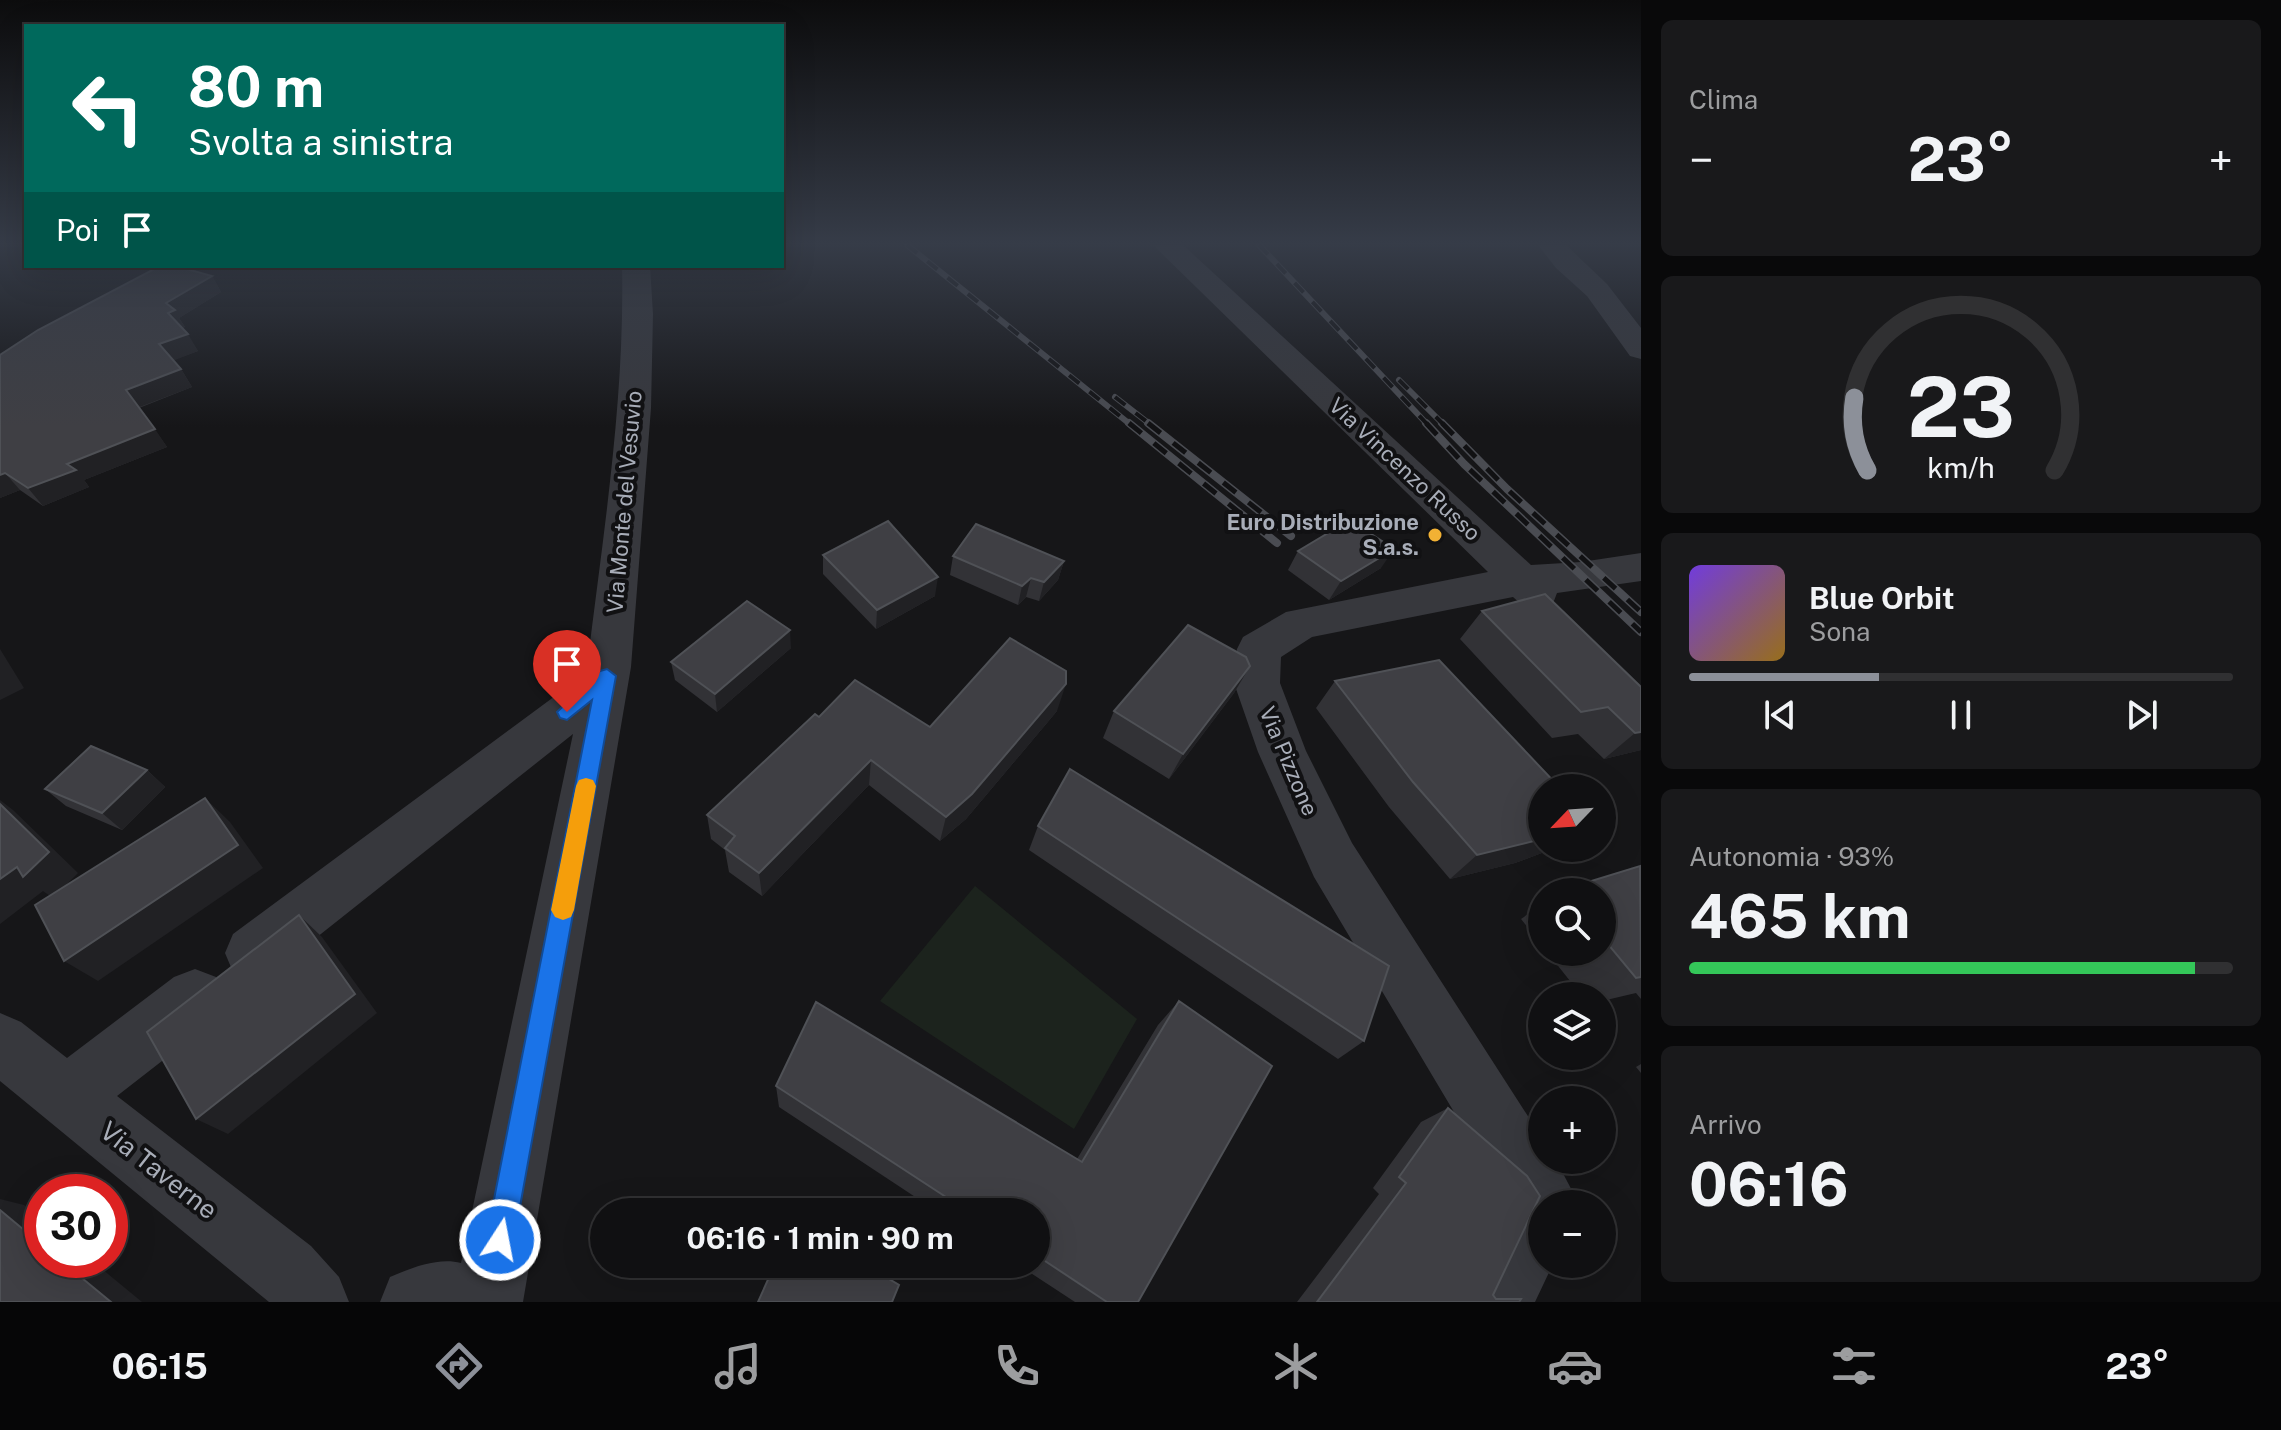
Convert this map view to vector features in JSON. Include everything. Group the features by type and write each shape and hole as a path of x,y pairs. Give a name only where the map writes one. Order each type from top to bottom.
{"street":[{"name":"Via Monte del Vesuvio","path":"488,1302 607,676 634,408 638,306"},
{"name":"Via Vincenzo Russo","path":"1232,306 1561,617"},
{"path":"1609,306 1641,349"},
{"name":"Via Pizzone","path":"1537,1190 1333,860 1282,752 1257,683 1259,649 1301,623 1523,580 1581,577 1641,567"},
{"path":"66,1097 567,712 607,676"},
{"name":"Via Taverne","path":"0,1043 287,1270 314,1302"},
{"path":"1498,1302 1528,1241"},
{"path":"415,1302 451,1295 477,1302"}],"shaded area":[{"path":"975,886 1137,1019 1074,1129 880,1001"}],"building":[{"path":"84,306 170,306 175,310 168,313 188,334 159,344 181,369 126,390 155,429 67,464 76,470 28,488 5,473 0,475 0,355"},
{"path":"1350,520 1394,549 1341,581 1298,551"},
{"path":"888,521 938,577 877,610 823,555"},
{"path":"976,524 1064,561 1044,582 1031,578 1022,586 953,556"},
{"path":"1545,594 1641,687 1641,732 1635,733 1608,707 1581,712 1482,611"},
{"path":"747,601 790,630 715,694 671,662"},
{"path":"1188,625 1246,657 1250,666 1183,754 1114,711"},
{"path":"1010,638 1066,671 1066,684 972,794 946,817 871,760 759,873 725,848 735,836 707,815 815,714 819,717 855,680 930,727"},
{"path":"1439,660 1547,774 1528,774 1528,842 1477,855 1413,782 1335,681"},
{"path":"91,746 147,770 102,813 45,789"},
{"path":"1070,769 1389,966 1364,1041 1038,826"},
{"path":"205,798 238,845 64,961 35,905"},
{"path":"0,804 49,852 23,877 17,867 0,879"},
{"path":"1640,866 1641,977 1636,978 1616,954 1616,878 1601,878"},
{"path":"299,915 355,994 196,1119 147,1032"},
{"path":"1179,1001 1272,1066 1138,1302 1107,1302 1050,1264 1050,1198 948,1198 776,1086 816,1002 1082,1162"},
{"path":"1448,1108 1527,1176 1536,1190 1528,1190 1528,1221 1493,1295 1496,1299 1521,1299 1519,1302 1317,1302 1406,1183 1399,1177"},
{"path":"0,1210 24,1230 24,1278 82,1278 111,1302 0,1302"},
{"path":"769,1278 887,1278 899,1285 892,1302 758,1302"}],"railway":[{"path":"983,306 1131,425"},
{"path":"1316,306 1428,425"},
{"path":"1399,380 1442,423"},
{"path":"1115,397 1151,425"},
{"path":"1129,423 1277,543"},
{"path":"1148,423 1291,536"},
{"path":"1426,423 1464,464 1641,632"},
{"path":"1442,423 1507,489 1641,612"}],"slow traffic":[{"path":"563,910 586,786"}],"place":[{"name":"Euro Distribuzione S.a.s.","path":"1435,535"}],"route":[{"path":"500,1240 607,676 567,712"}]}
